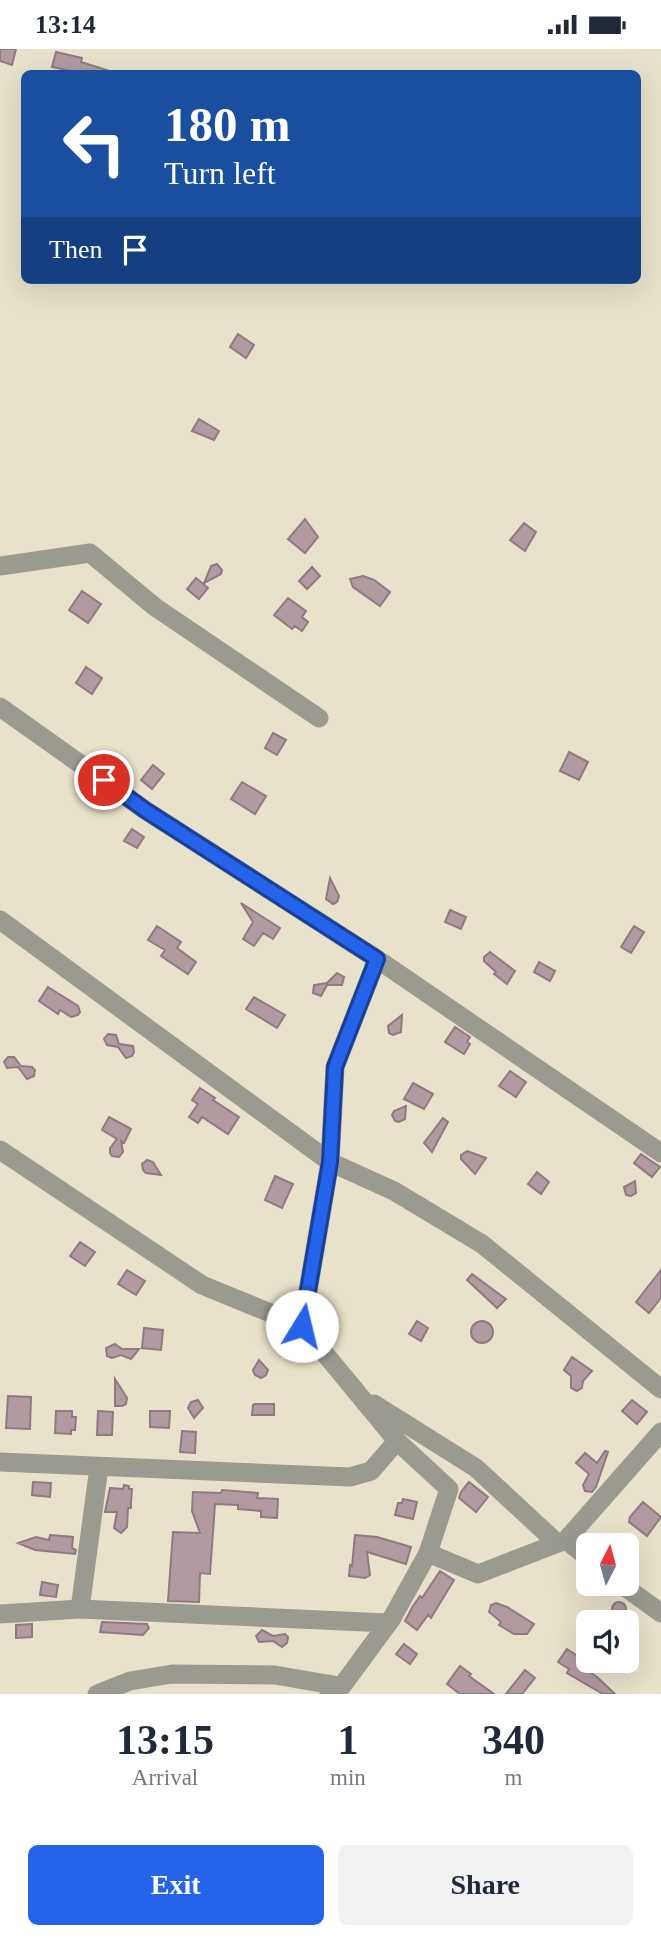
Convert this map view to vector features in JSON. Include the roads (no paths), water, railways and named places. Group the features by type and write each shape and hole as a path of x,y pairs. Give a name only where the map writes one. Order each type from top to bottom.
{"street":[{"path":"0,566 90,553 155,607 319,718"},
{"path":"0,707 145,810 377,959 661,1153"},
{"path":"0,920 330,1162 394,1191 482,1244 661,1389"},
{"path":"302,1326 330,1162 335,1067 377,959"},
{"path":"0,1150 202,1285 302,1326 397,1441 449,1489 428,1553 392,1618 342,1686 334,1690 275,1675 172,1674 130,1681 97,1694"},
{"path":"358,1394 477,1468 561,1541 576,1550"},
{"path":"428,1553 478,1574 561,1541 661,1432"},
{"path":"0,1462 350,1477 371,1471 397,1441"},
{"path":"80,1609 99,1467"},
{"path":"638,1596 661,1613"},
{"path":"0,1614 80,1609 387,1623"}]}
